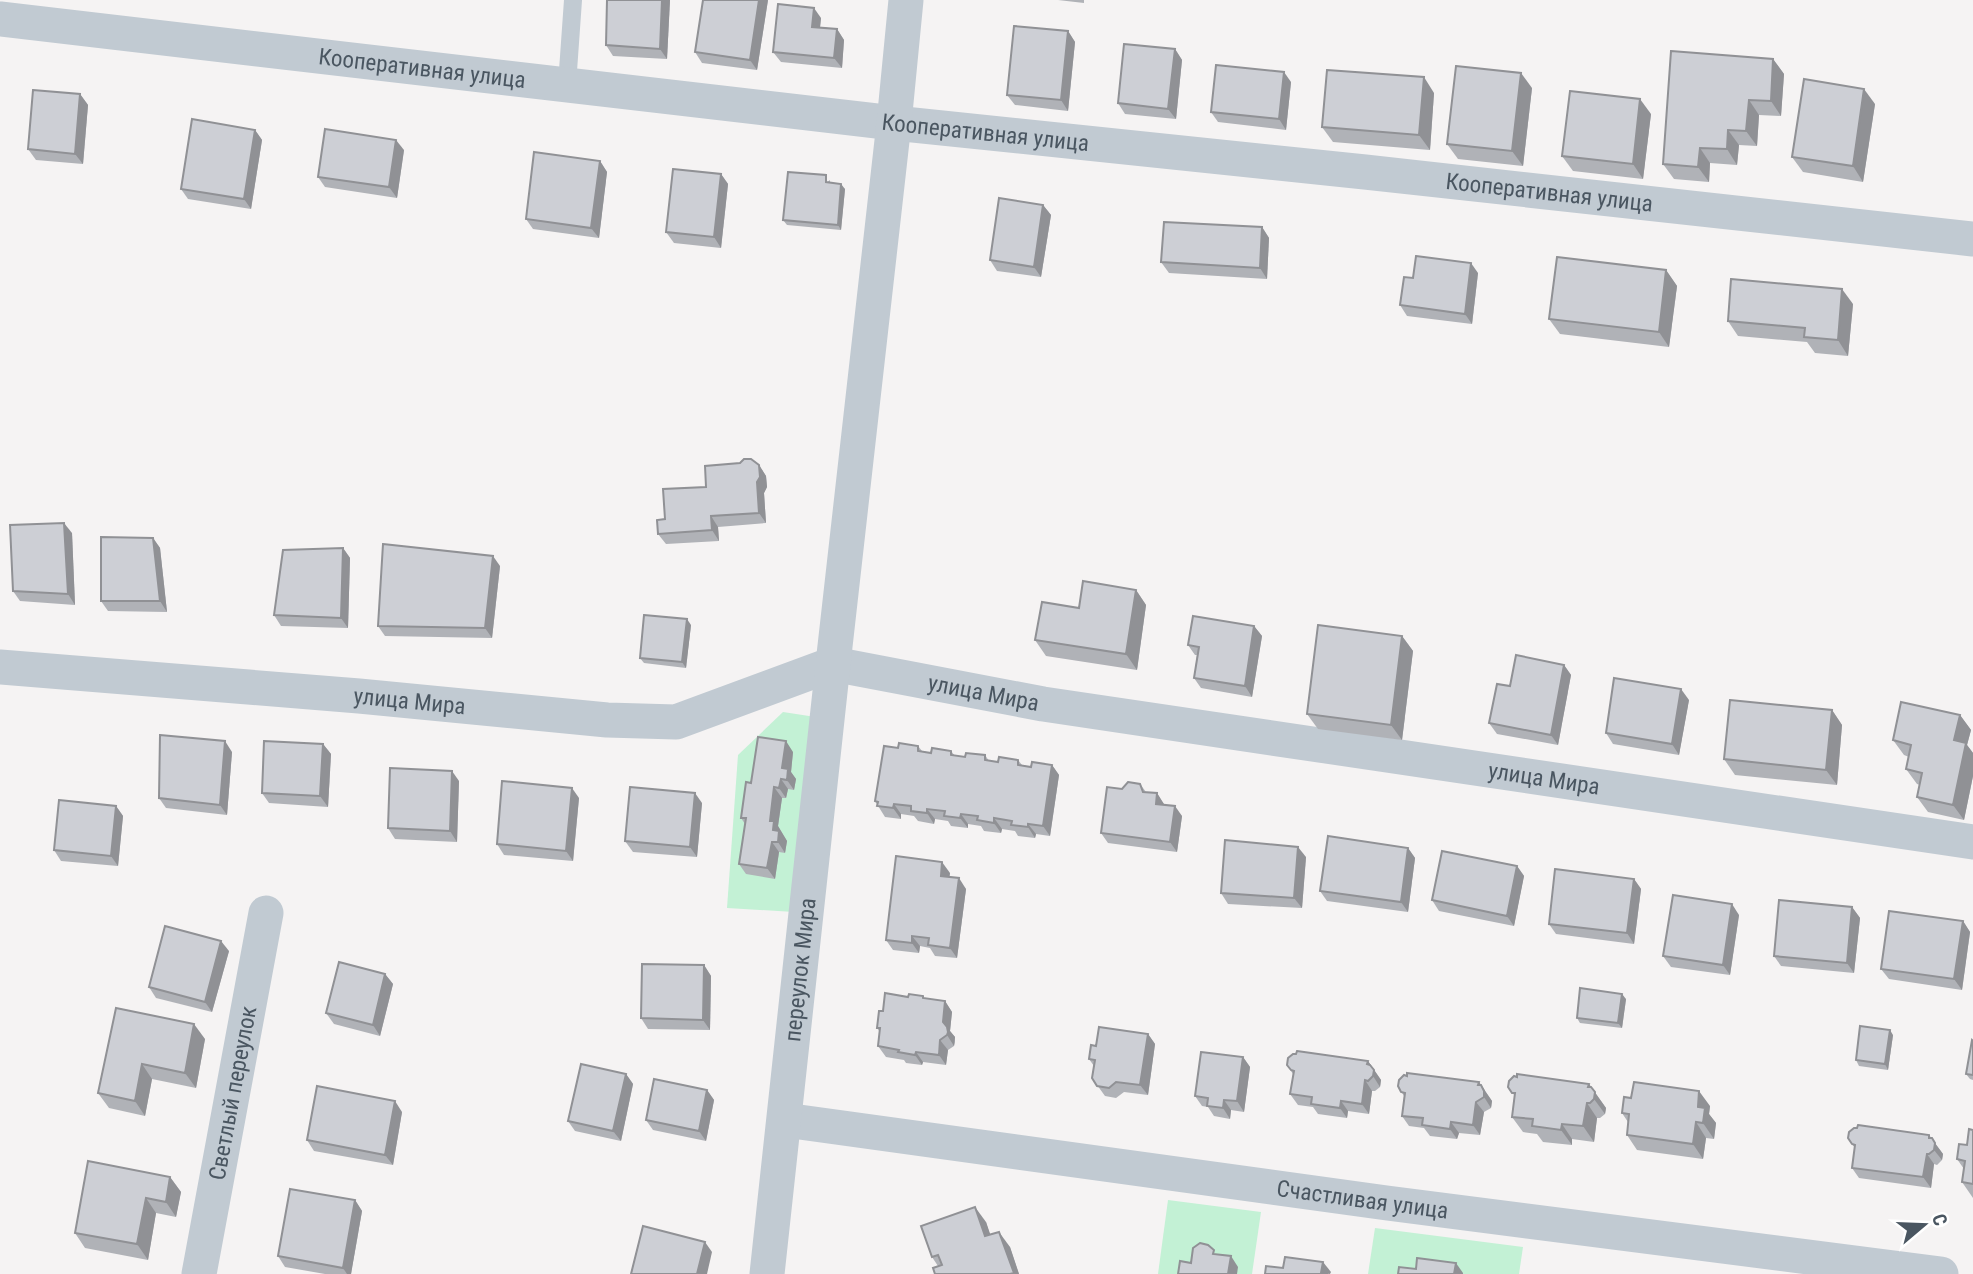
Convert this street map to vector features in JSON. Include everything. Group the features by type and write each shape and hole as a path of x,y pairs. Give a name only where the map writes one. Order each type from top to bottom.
{"street":[{"name":"переулок Мира","path":"768,1274 906,0"},
{"name":"Кооперативная улица","path":"0,19 894,123 1973,239"},
{"name":"улица Мира","path":"0,667 359,696 607,720 677,722 833,664 1043,704 1973,842"},
{"name":"Светлый переулок","path":"199,1274 266,913"},
{"name":"Счастливая улица","path":"785,1120 1401,1205 1941,1274"}],"lane":[{"path":"567,85 573,0"}],"green space":[{"path":"783,712 822,718 794,912 727,908 738,755"},
{"path":"1168,1200 1261,1212 1252,1274 1158,1274"},
{"path":"1375,1228 1523,1247 1519,1274 1368,1274"}],"building":[{"path":"607,0 662,0 660,49 606,45"},
{"path":"703,0 759,0 750,60 695,52"},
{"path":"778,4 814,8 812,27 837,29 834,58 773,52"},
{"path":"1014,26 1068,31 1061,100 1007,95"},
{"path":"1124,44 1175,49 1168,109 1118,103"},
{"path":"1671,51 1773,59 1771,101 1749,100 1746,131 1728,130 1727,149 1700,148 1698,167 1663,164"},
{"path":"1216,65 1284,72 1279,119 1211,112"},
{"path":"1456,66 1521,73 1512,151 1447,144"},
{"path":"1327,70 1424,77 1419,135 1322,127"},
{"path":"1804,79 1864,89 1853,166 1792,157"},
{"path":"33,90 80,94 75,154 28,149"},
{"path":"1570,91 1640,99 1633,164 1562,156"},
{"path":"192,119 255,130 244,199 181,189"},
{"path":"325,129 396,140 389,187 318,177"},
{"path":"534,152 600,161 591,228 526,219"},
{"path":"673,169 721,174 714,237 666,232"},
{"path":"788,172 826,175 826,182 841,184 838,225 783,220"},
{"path":"999,198 1043,205 1034,267 990,260"},
{"path":"1164,222 1262,227 1260,268 1161,262"},
{"path":"1416,256 1471,263 1465,314 1400,305 1404,277 1413,278"},
{"path":"1557,257 1666,270 1659,332 1549,319"},
{"path":"1731,279 1842,289 1838,340 1804,337 1805,328 1728,321"},
{"path":"744,459 751,459 759,465 759,513 711,516 712,530 658,534 657,520 665,519 663,489 706,487 705,466 740,463"},
{"path":"64,523 68,594 13,591 10,525"},
{"path":"101,537 153,538 160,601 101,601"},
{"path":"383,544 493,556 485,628 378,626"},
{"path":"343,548 341,618 274,615 283,550"},
{"path":"1083,581 1136,590 1126,654 1035,640 1042,602 1079,608"},
{"path":"644,615 687,619 682,662 640,658"},
{"path":"1193,616 1254,626 1245,686 1194,678 1199,647 1188,645"},
{"path":"1318,625 1402,636 1391,725 1307,714"},
{"path":"1516,655 1564,665 1551,735 1489,723 1497,684 1510,686"},
{"path":"1614,678 1681,689 1672,744 1606,733"},
{"path":"1730,700 1832,710 1826,770 1724,759"},
{"path":"1901,702 1960,715 1954,740 1966,743 1953,805 1917,797 1922,773 1906,769 1911,745 1893,740"},
{"path":"160,735 225,741 220,805 159,798"},
{"path":"758,737 786,741 782,768 788,769 787,780 781,779 779,788 774,787 770,821 774,821 773,830 779,831 778,842 772,842 767,868 739,864 746,818 741,818 746,782 751,783"},
{"path":"264,741 323,744 320,796 262,793"},
{"path":"899,743 918,746 918,751 931,753 932,748 951,751 951,755 965,757 966,753 985,755 985,760 998,762 999,757 1018,760 1018,765 1031,767 1032,762 1052,765 1043,826 1011,825 1012,821 994,818 994,823 977,820 978,816 961,814 960,818 944,816 945,811 911,811 911,806 877,806 878,802 875,801 884,746 898,748"},
{"path":"390,768 452,771 450,831 388,828"},
{"path":"502,781 572,788 566,851 497,844"},
{"path":"1128,782 1140,784 1143,792 1157,793 1156,804 1175,806 1170,842 1101,833 1107,787 1122,789"},
{"path":"630,787 695,793 690,847 625,841"},
{"path":"59,800 116,806 111,856 54,850"},
{"path":"1328,836 1408,848 1401,902 1320,891"},
{"path":"1225,840 1298,847 1294,898 1221,893"},
{"path":"1442,851 1517,866 1507,916 1432,900"},
{"path":"896,856 942,862 941,876 959,878 950,948 928,945 929,938 912,936 912,943 886,940"},
{"path":"1555,869 1634,879 1627,933 1549,924"},
{"path":"1673,895 1732,904 1723,965 1663,956"},
{"path":"1779,900 1852,907 1847,963 1774,956"},
{"path":"1889,911 1963,921 1954,979 1881,969"},
{"path":"165,926 221,941 205,1002 149,987"},
{"path":"339,962 385,974 373,1025 326,1013"},
{"path":"642,964 704,965 703,1020 641,1018"},
{"path":"1580,988 1622,994 1618,1023 1577,1018"},
{"path":"885,993 908,997 909,994 945,1001 943,1022 948,1032 940,1040 939,1055 916,1052 915,1055 878,1046 879,1011 883,1011"},
{"path":"116,1008 194,1024 185,1073 142,1064 135,1101 98,1093"},
{"path":"1860,1026 1890,1030 1885,1064 1856,1060"},
{"path":"1099,1027 1148,1034 1140,1085 1116,1082 1109,1088 1097,1086 1092,1078 1095,1060 1089,1059 1091,1045 1096,1046"},
{"path":"1973,1041 1973,1075 1966,1074"},
{"path":"1297,1051 1368,1061 1367,1064 1374,1070 1373,1076 1368,1081 1365,1080 1362,1104 1341,1101 1340,1108 1311,1104 1312,1097 1290,1094 1294,1071 1287,1065 1288,1058"},
{"path":"1201,1052 1243,1057 1237,1101 1224,1100 1223,1108 1207,1106 1208,1098 1195,1096"},
{"path":"581,1064 626,1074 613,1131 568,1121"},
{"path":"1407,1073 1479,1082 1484,1097 1476,1102 1473,1125 1451,1122 1450,1129 1422,1125 1423,1118 1402,1116 1405,1093 1401,1092 1398,1086 1399,1080 1404,1075 1407,1076"},
{"path":"1517,1074 1589,1084 1588,1087 1595,1092 1594,1099 1587,1103 1583,1126 1562,1124 1561,1130 1532,1126 1533,1119 1512,1117 1515,1093 1508,1087 1509,1081 1514,1076 1517,1077"},
{"path":"654,1079 707,1090 699,1131 646,1120"},
{"path":"1634,1082 1699,1091 1698,1107 1705,1108 1703,1123 1696,1122 1693,1144 1627,1135 1629,1114 1622,1113 1624,1097 1631,1098"},
{"path":"317,1086 395,1101 385,1155 307,1140"},
{"path":"1858,1125 1929,1135 1935,1143 1934,1150 1927,1154 1923,1177 1852,1168 1855,1145 1848,1138 1849,1132"},
{"path":"1969,1129 1973,1130 1973,1184 1962,1182 1965,1161 1957,1159 1959,1144 1967,1145"},
{"path":"88,1161 170,1177 166,1202 146,1198 137,1244 75,1233"},
{"path":"290,1189 355,1200 343,1268 278,1256"},
{"path":"975,1207 985,1236 999,1232 1014,1273 935,1274 933,1268 942,1265 938,1255 932,1257 921,1226"},
{"path":"643,1226 705,1242 697,1274 631,1274"},
{"path":"1200,1243 1214,1250 1213,1254 1231,1256 1228,1274 1178,1274 1180,1261 1191,1263 1193,1248"},
{"path":"1285,1257 1323,1262 1321,1273 1328,1274 1265,1274 1266,1266 1283,1268"},
{"path":"1417,1258 1456,1263 1454,1274 1398,1274 1399,1267 1416,1269"}]}
